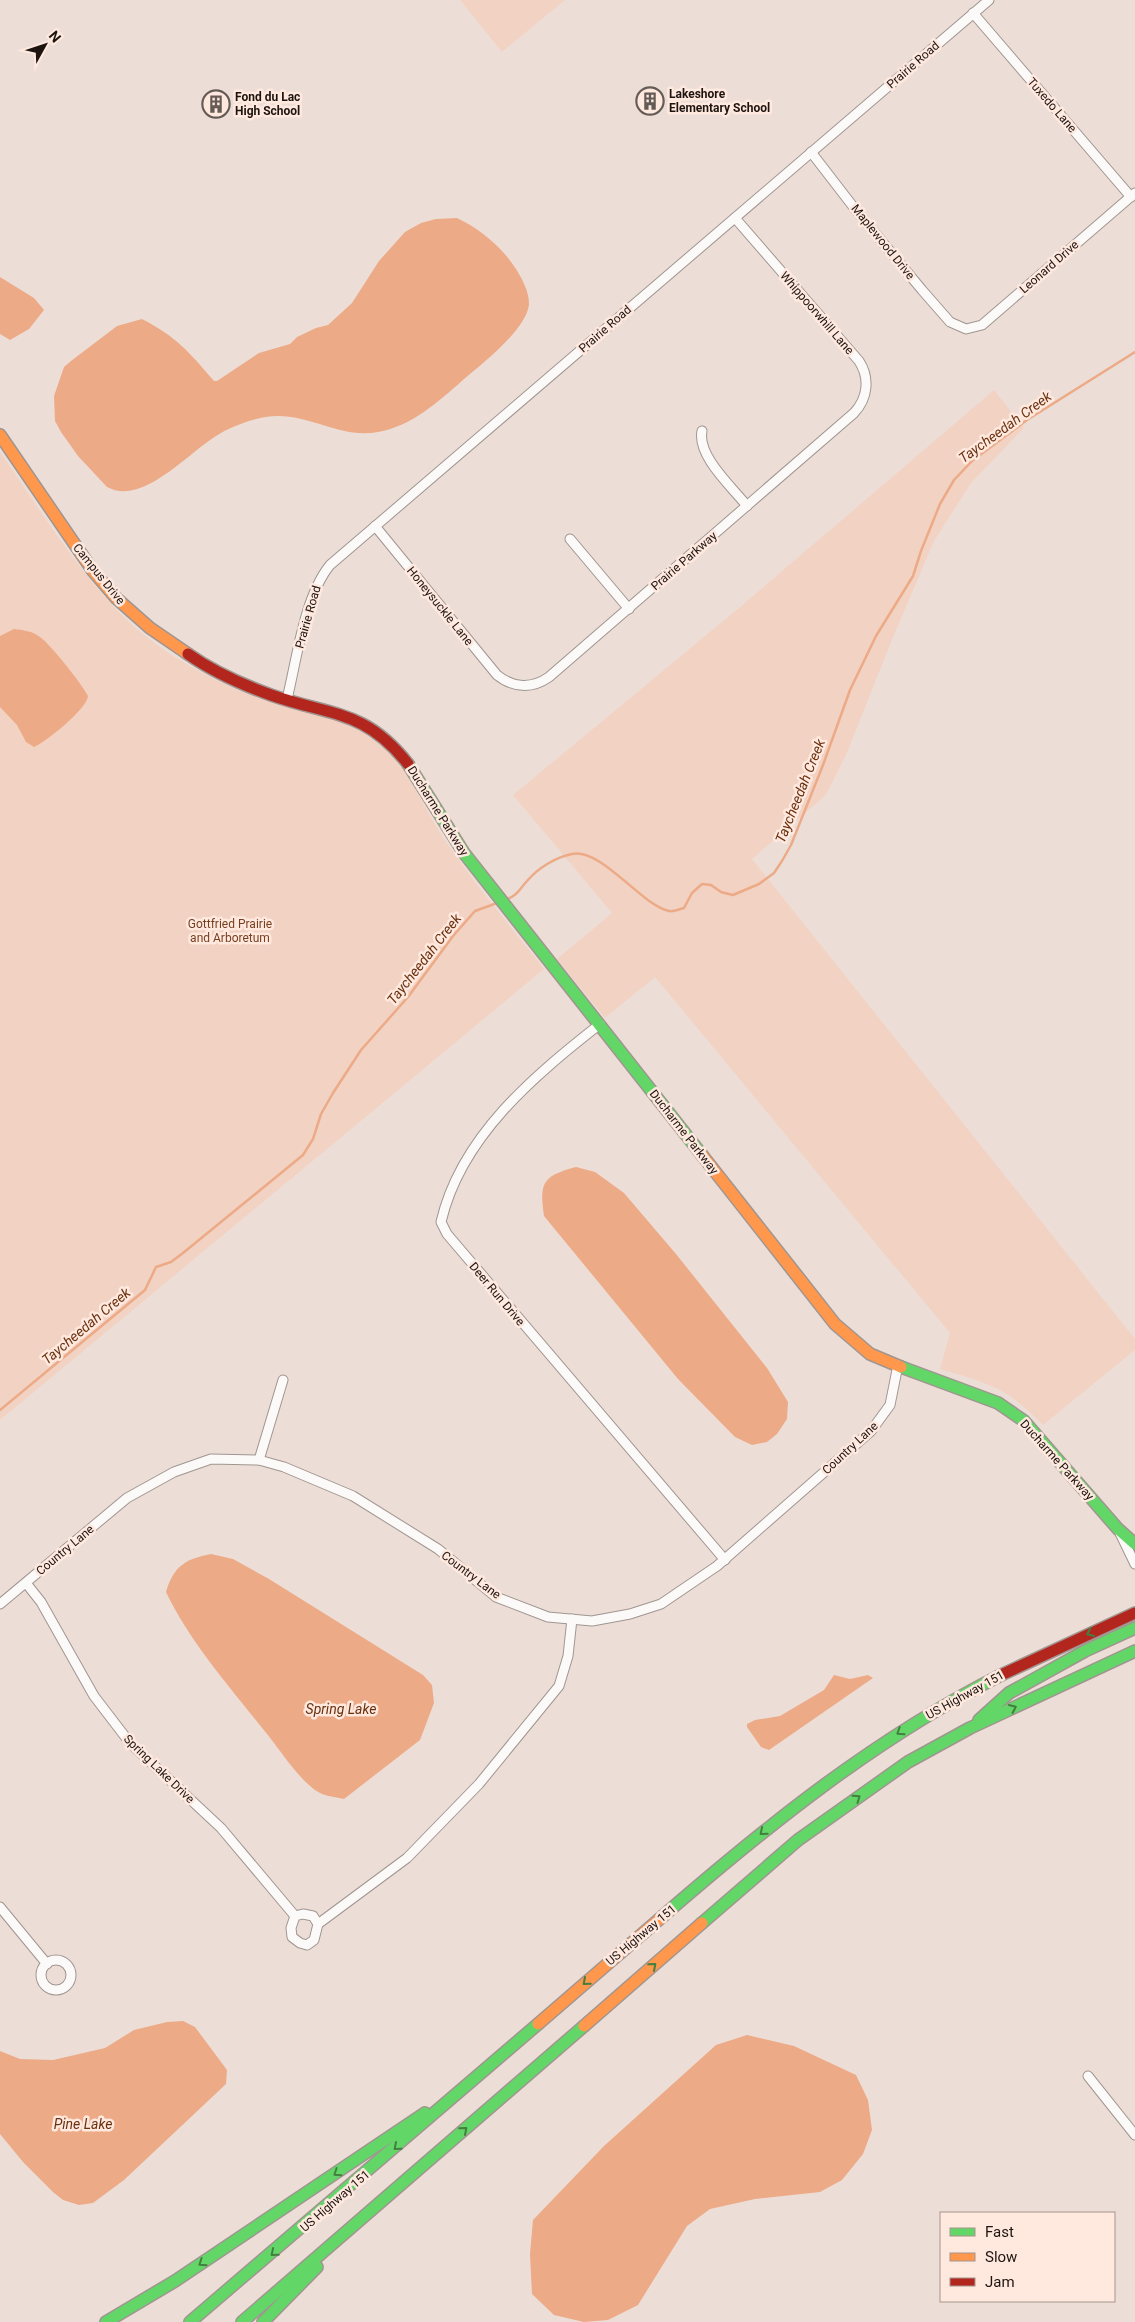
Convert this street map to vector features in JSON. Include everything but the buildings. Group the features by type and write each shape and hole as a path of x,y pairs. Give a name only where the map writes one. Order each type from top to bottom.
{"main road":[{"name":"Campus Drive","path":"0,436 89,564 116,598 131,612 172,644 214,669 258,690 287,699"},
{"name":"Ducharme Parkway","path":"287,699 351,717 388,742 410,767 446,828 494,893 600,1024 755,1225 835,1324 870,1354 998,1403 1024,1421 1118,1528 1135,1544"},
{"name":"US Highway 151","path":"190,2322 320,2214 619,1953 801,1801 902,1731 970,1690 1035,1657 1135,1613"},
{"path":"970,1728 1008,1693 1085,1651 1135,1628"},
{"path":"242,2322 798,1840 908,1762 970,1728 1135,1651"},
{"path":"106,2322 175,2281 367,2154 478,2076"},
{"path":"263,2322 384,2200"}],"street":[{"name":"Prairie Road","path":"287,699 309,604 319,580 330,565 989,0"},
{"name":"Tuxedo Lane","path":"974,13 1133,195"},
{"name":"Maplewood Drive","path":"812,152 900,265 950,322 959,327"},
{"name":"Leonard Drive","path":"959,327 969,330 982,325 1133,195"},
{"name":"Whippoorwhill Lane","path":"735,218 862,366 867,381 866,392 861,404 851,416"},
{"name":"Prairie Parkway","path":"508,682 527,686 545,680 851,416"},
{"path":"702,430 701,441 705,453 747,506"},
{"name":"Honeysuckle Lane","path":"375,526 494,672 508,682"},
{"path":"570,539 629,609"},
{"name":"Deer Run Drive","path":"600,1024 533,1080 477,1144 460,1170 450,1191 441,1222 447,1234 527,1330 724,1560"},
{"name":"Country Lane","path":"0,1604 127,1498 174,1472 211,1459 259,1460 284,1466 353,1496 438,1549 496,1597 548,1617 592,1621 630,1614 661,1604 724,1560 871,1431 890,1405 898,1366"},
{"path":"259,1460 283,1380"},
{"name":"Ducharme Parkway","path":"1118,1528 1135,1564"},
{"name":"Spring Lake Drive","path":"26,1583 41,1602 94,1696 130,1743 221,1828 295,1916"},
{"path":"318,1924 313,1916 303,1914 295,1916 292,1936 300,1943 307,1945 314,1940 318,1924 407,1858 480,1784 559,1686 568,1656 572,1620"},
{"path":"0,1907 47,1964"},
{"path":"1088,2076 1135,2135"}],"green space":[{"path":"460,0 565,0 502,52"},
{"path":"994,390 1024,428 971,483 934,541 846,755 826,795 752,859 1135,1339 1135,1350 1043,1425 1019,1403 996,1388 940,1369 950,1333 655,977 605,1018 557,959 612,913 513,795 739,608"},
{"name":"Gottfried Prairie and Arboretum","path":"0,452 82,569 113,606 140,632 187,665 204,674 256,697 347,724 379,744 390,754 409,779 440,833 460,862 544,969 0,1420"}],"water":[{"path":"457,218 482,233 504,253 523,281 528,294 529,304 521,324 492,356 434,405 413,419 390,429 362,433 347,432 288,417 273,416 256,419 221,433 167,474 151,483 136,489 121,491 107,487 78,456 55,421 54,396 64,367 117,326 142,319 174,339 214,381 217,381 259,353 290,344 297,337 316,328 328,325 352,303 379,261 405,232 421,223 436,219"},
{"path":"0,277 34,298 44,310 29,329 10,340 0,334"},
{"path":"14,629 34,633 40,637 66,665 88,696 86,702 74,717 34,747 26,742 17,725 0,707 0,636"},
{"path":"576,1167 595,1172 624,1193 676,1254 767,1368 788,1402 787,1419 777,1434 767,1442 752,1445 735,1437 678,1379 544,1216 542,1195 546,1182 556,1174"},
{"name":"Spring Lake","path":"211,1554 233,1559 269,1579 423,1675 432,1685 434,1703 420,1740 344,1799 322,1794 307,1784 198,1646 166,1592 173,1576 182,1565 194,1558"},
{"path":"834,1675 850,1679 868,1675 873,1678 769,1750 761,1747 747,1727 747,1724 755,1720 780,1716 824,1690"},
{"name":"Pine Lake","path":"183,2021 195,2027 227,2070 226,2084 124,2180 93,2203 79,2205 63,2200 23,2162 0,2134 0,2051 20,2059 53,2060 105,2048 134,2030 167,2022"},
{"path":"747,2035 794,2046 856,2075 868,2100 872,2130 863,2154 842,2180 820,2192 755,2199 710,2209 687,2226 638,2305 608,2320 584,2322 554,2315 532,2294 530,2254 533,2220 604,2146 716,2045"}],"waterway":[{"name":"Taycheedah Creek","path":"505,900 515,894 531,876 542,868 554,860 572,854 584,855 596,860 658,907 669,911 684,908 692,893 702,884 711,885 721,892 733,895 759,884 774,873 791,845 850,690 876,636 913,576 940,504 954,480 972,461 1027,420 1135,352"},
{"name":"Taycheedah Creek","path":"0,1410 145,1290 156,1267 171,1262 183,1253 303,1155 313,1139 321,1114 361,1050 408,997 453,936 475,911 500,902"}],"traffic: fast":[{"path":"408,764 464,853 702,1155"},
{"path":"901,1367 998,1403 1024,1421 1118,1529 1135,1544"},
{"path":"979,1720 1009,1693 1085,1651 1135,1628"},
{"path":"702,1923 798,1840 908,1762 970,1728 1135,1651"},
{"path":"663,1916 783,1816 824,1785 910,1726 1001,1675"},
{"path":"190,2322 538,2024"},
{"path":"242,2322 584,2026"},
{"path":"106,2322 175,2281 425,2113"},
{"path":"263,2322 317,2267"}],"traffic: slow":[{"path":"0,435 93,571 116,598 150,628 188,654"},
{"path":"702,1155 835,1324 870,1354 901,1367"},
{"path":"538,2024 663,1916"},
{"path":"584,2026 702,1923"}],"traffic: jam":[{"path":"188,654 217,672 250,687 292,702 346,717 361,724 377,733 408,764"},
{"path":"1001,1675 1135,1613"}],"place":[{"name":"Lakeshore Elementary School","path":"650,101"},
{"name":"Fond du Lac High School","path":"216,104"}]}
